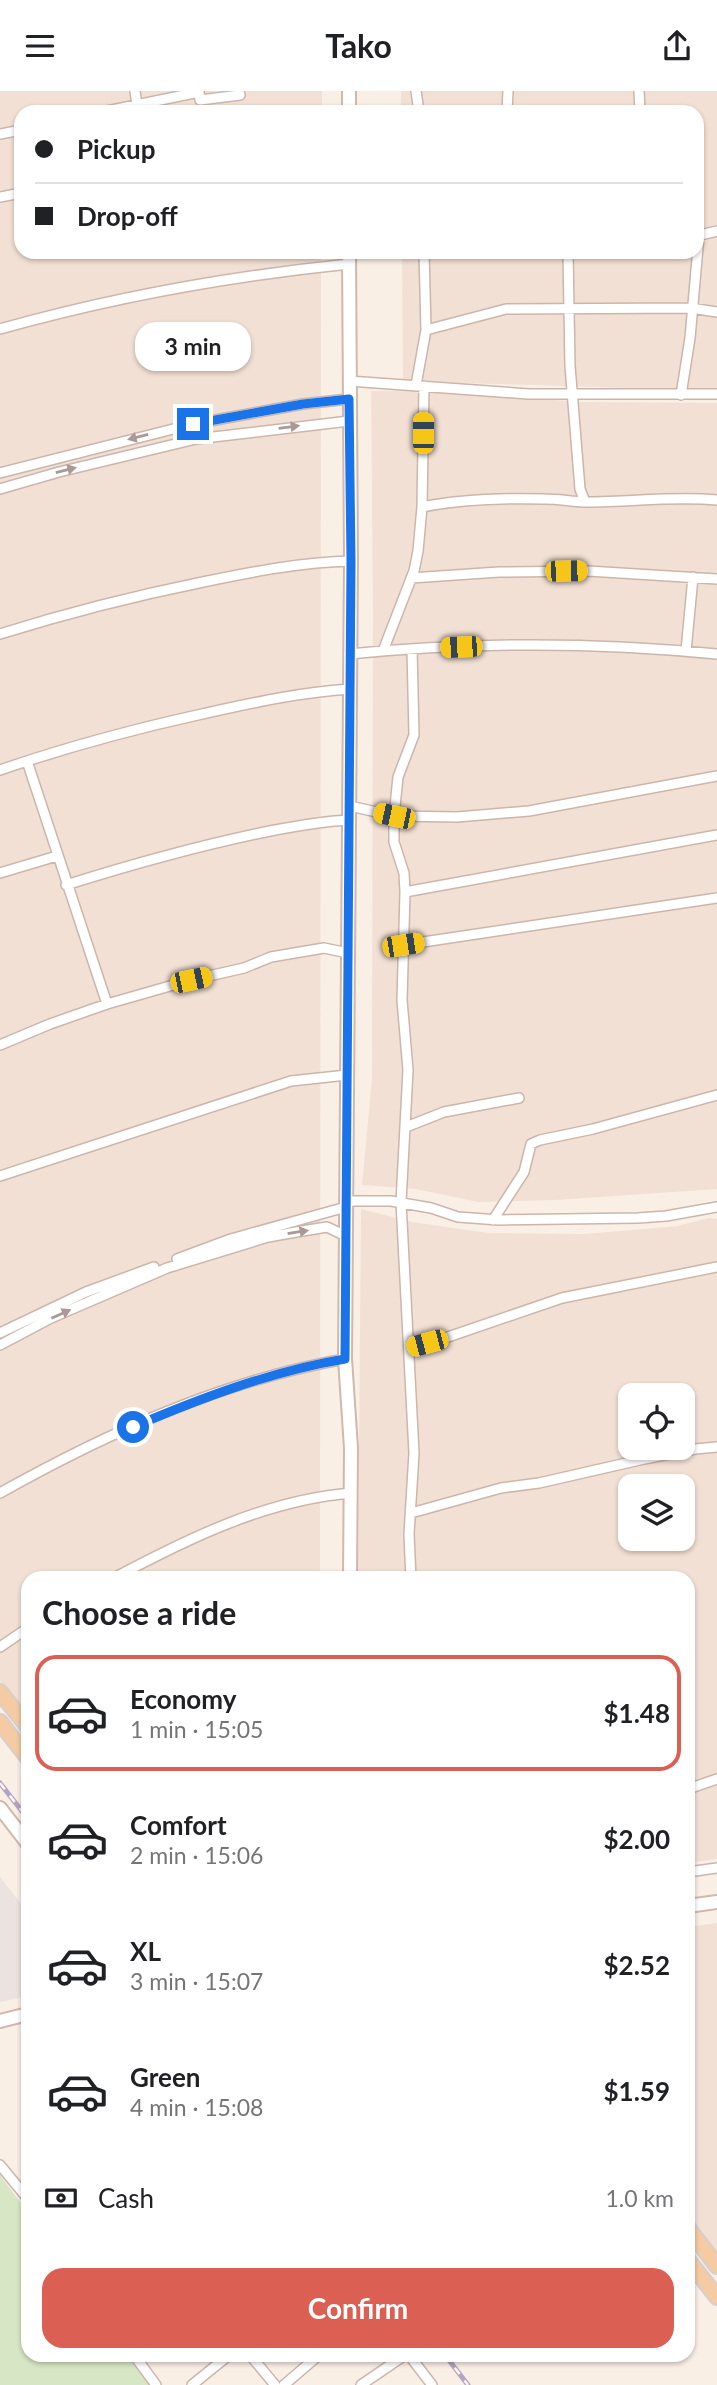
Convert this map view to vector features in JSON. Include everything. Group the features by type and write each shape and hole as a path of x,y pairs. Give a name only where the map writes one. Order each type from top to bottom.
{"main road":[{"path":"0,1692 21,1718"},
{"path":"0,1722 21,1749"},
{"path":"695,2237 717,2266"},
{"path":"695,2269 717,2297"}],"street":[{"path":"149,105 199,92 200,100 240,95 239,91"},
{"path":"0,329 100,304 212,281 343,259"},
{"path":"349,259 351,689 345,1359 351,1448 350,1571"},
{"path":"383,650 411,578 418,551 422,507 420,385 426,330 424,259"},
{"path":"568,259 572,395 580,489 585,502"},
{"path":"681,395 690,338 695,259"},
{"path":"426,330 506,309 691,308 717,312"},
{"path":"349,381 501,393 717,394"},
{"path":"0,473 193,424 303,404 349,399"},
{"path":"0,489 196,439 349,421"},
{"path":"422,507 457,501 499,499 585,502 677,498 717,500"},
{"path":"0,634 78,610 182,586 279,568 351,561"},
{"path":"411,578 499,572 588,571 717,579"},
{"path":"686,651 693,577"},
{"path":"349,654 383,650 510,646 629,646 717,655"},
{"path":"411,1571 409,1534 414,1453 401,1202 408,1070 402,1000 405,892 404,873 394,842 394,816 398,777 415,734 412,649"},
{"path":"0,770 138,728 270,699 351,689"},
{"path":"27,761 107,1004"},
{"path":"350,806 394,816 457,817 528,811 717,779"},
{"path":"66,885 210,844 288,828 350,820"},
{"path":"405,892 717,835"},
{"path":"0,873 57,856"},
{"path":"403,945 717,898"},
{"path":"0,1045 107,1004 244,968 271,957 324,948 348,953"},
{"path":"0,1176 106,1139 291,1081 347,1075"},
{"path":"493,1220 524,1172 531,1144 717,1094"},
{"path":"406,1127 444,1112 519,1098"},
{"path":"0,1333 86,1292 204,1249 346,1204 401,1202 458,1217 493,1220 638,1218 717,1207"},
{"path":"0,1345 51,1318 167,1268 268,1237 327,1227 346,1236"},
{"path":"409,1348 562,1298 717,1268"},
{"path":"0,1493 96,1442 206,1397 307,1365 345,1359"},
{"path":"411,1513 501,1488 539,1483 644,1459 717,1447"},
{"path":"127,1571 169,1549 237,1521 303,1500 351,1493"},
{"path":"0,1647 21,1633"},
{"path":"695,1787 717,1779"},
{"path":"0,1808 21,1835"},
{"path":"695,1871 717,1868"},
{"path":"695,1905 717,1902"},
{"path":"0,2021 21,2016"},
{"path":"0,2165 21,2190"},
{"path":"139,2362 156,2385"},
{"path":"192,2385 220,2362"},
{"path":"256,2362 275,2385"},
{"path":"284,2385 311,2362"},
{"path":"361,2385 396,2362"},
{"path":"413,2362 432,2385"}],"shaded area":[{"path":"0,91 322,91 322,105 14,105 14,259 321,259 320,1571 21,1571 21,1708 0,1681"},
{"path":"401,91 717,91 717,391 403,381 402,259 704,259 704,105 401,105"},
{"path":"371,391 429,391 581,402 717,403 717,1189 556,1200 478,1202 416,1189 362,1185 372,1079"},
{"path":"361,1209 412,1222 488,1233 585,1234 678,1226 708,1218 717,1219 717,1859 695,1862 695,1571 358,1571"},
{"path":"0,1877 21,1904 21,1998 0,2002"},
{"path":"717,1923 717,2267 695,2239 695,1926"}],"green space":[{"path":"0,2175 21,2204 21,2362 139,2362 156,2385 0,2385"}],"railway":[{"path":"0,1783 21,1810"},
{"path":"450,2362 468,2385"}],"route":[{"path":"133,1427 218,1393 307,1365 345,1359 351,689 349,399 303,404 193,424"}]}
